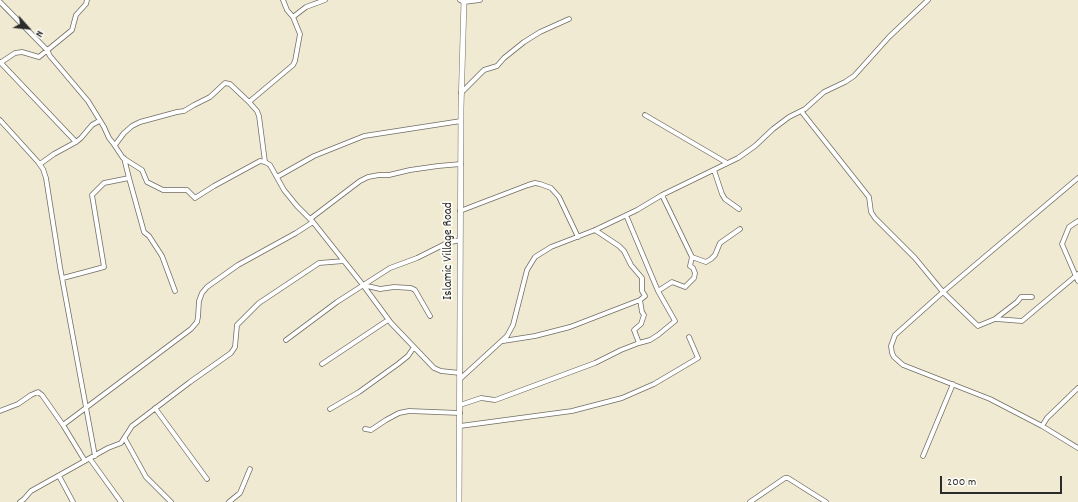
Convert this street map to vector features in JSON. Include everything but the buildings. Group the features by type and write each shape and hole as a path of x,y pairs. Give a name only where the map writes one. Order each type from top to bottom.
{"street":[{"path":"76,142 0,63 15,53 22,52 39,57 72,30 76,15 86,4 87,0"},
{"path":"249,102 293,65 300,34 293,17 287,10 283,0"},
{"path":"293,17 306,7 325,0"},
{"path":"463,1 480,0"},
{"path":"0,2 47,50 50,56 88,101 104,127 108,138 124,158 142,170 148,182 163,190 187,190 196,198 214,186 260,161 270,165 284,190 312,220 363,285 388,320 434,368 460,376 502,342 507,336 512,325 520,293 530,264 535,257 551,247 595,230 626,215 662,195 738,158 755,146 773,129 813,103 830,88 845,82 854,76 889,37 928,0"},
{"name":"Islamic Village Road","path":"458,502 460,426 460,211 463,1"},
{"path":"462,93 484,70 497,66 504,58 524,42 540,32 569,19"},
{"path":"115,146 124,132 132,126 140,122 184,111 210,97 226,83 230,84 257,111 259,116 265,162"},
{"path":"801,111 869,196 871,212 875,218 915,258 943,292 978,326 995,319 1017,302 1021,297 1032,297"},
{"path":"645,115 728,163"},
{"path":"0,120 40,164 46,178 95,456"},
{"path":"40,164 54,154 76,142 92,125 99,121"},
{"path":"276,177 314,156 364,136 461,121"},
{"path":"124,158 144,232 149,236 162,256 174,291"},
{"path":"63,425 197,322 199,301 202,293 207,287 238,265 296,233 360,181 368,177 379,175 389,175 410,170 461,164"},
{"path":"714,170 725,199 739,209"},
{"path":"63,278 104,267 92,196 104,183 129,178"},
{"path":"1078,178 943,292 895,335 891,346 894,357 903,365 990,398 1042,426 1078,448"},
{"path":"460,211 528,185 535,183 540,184 551,188 559,197 578,237"},
{"path":"658,291 672,282 685,287 694,278 695,273 693,268 690,266 692,257 662,195"},
{"path":"460,405 481,398 495,400 595,363 621,350 650,340 676,321 658,291 626,215"},
{"path":"1078,221 1069,227 1062,244 1077,275 1078,281"},
{"path":"692,257 706,262 711,260 720,243 740,229"},
{"path":"502,342 535,336 570,327 640,300 645,296 642,291 642,278 631,265 624,251 595,230"},
{"path":"286,340 363,285 390,268 417,258 447,243 460,240"},
{"path":"20,502 31,491 108,448 121,443 132,426 231,353 236,342 237,325 259,302 319,263 344,261"},
{"path":"995,319 1022,321 1077,275"},
{"path":"363,285 380,289 394,287 411,288 415,290 430,316"},
{"path":"639,343 634,330 641,324 644,315 640,300"},
{"path":"322,364 388,320"},
{"path":"460,426 572,411 622,398 654,384 698,358 689,337"},
{"path":"330,409 374,382 408,356 414,347"},
{"path":"923,456 954,384"},
{"path":"1042,426 1047,418 1078,388"},
{"path":"0,411 18,404 38,392 42,395 63,425 85,461"},
{"path":"155,408 207,479"},
{"path":"365,429 371,430 399,413 409,411 460,413"},
{"path":"125,439 146,477 171,502"},
{"path":"90,459 121,502"},
{"path":"229,502 240,494 250,469"},
{"path":"59,476 73,502"},
{"path":"750,502 785,478 788,478 826,502"}]}
